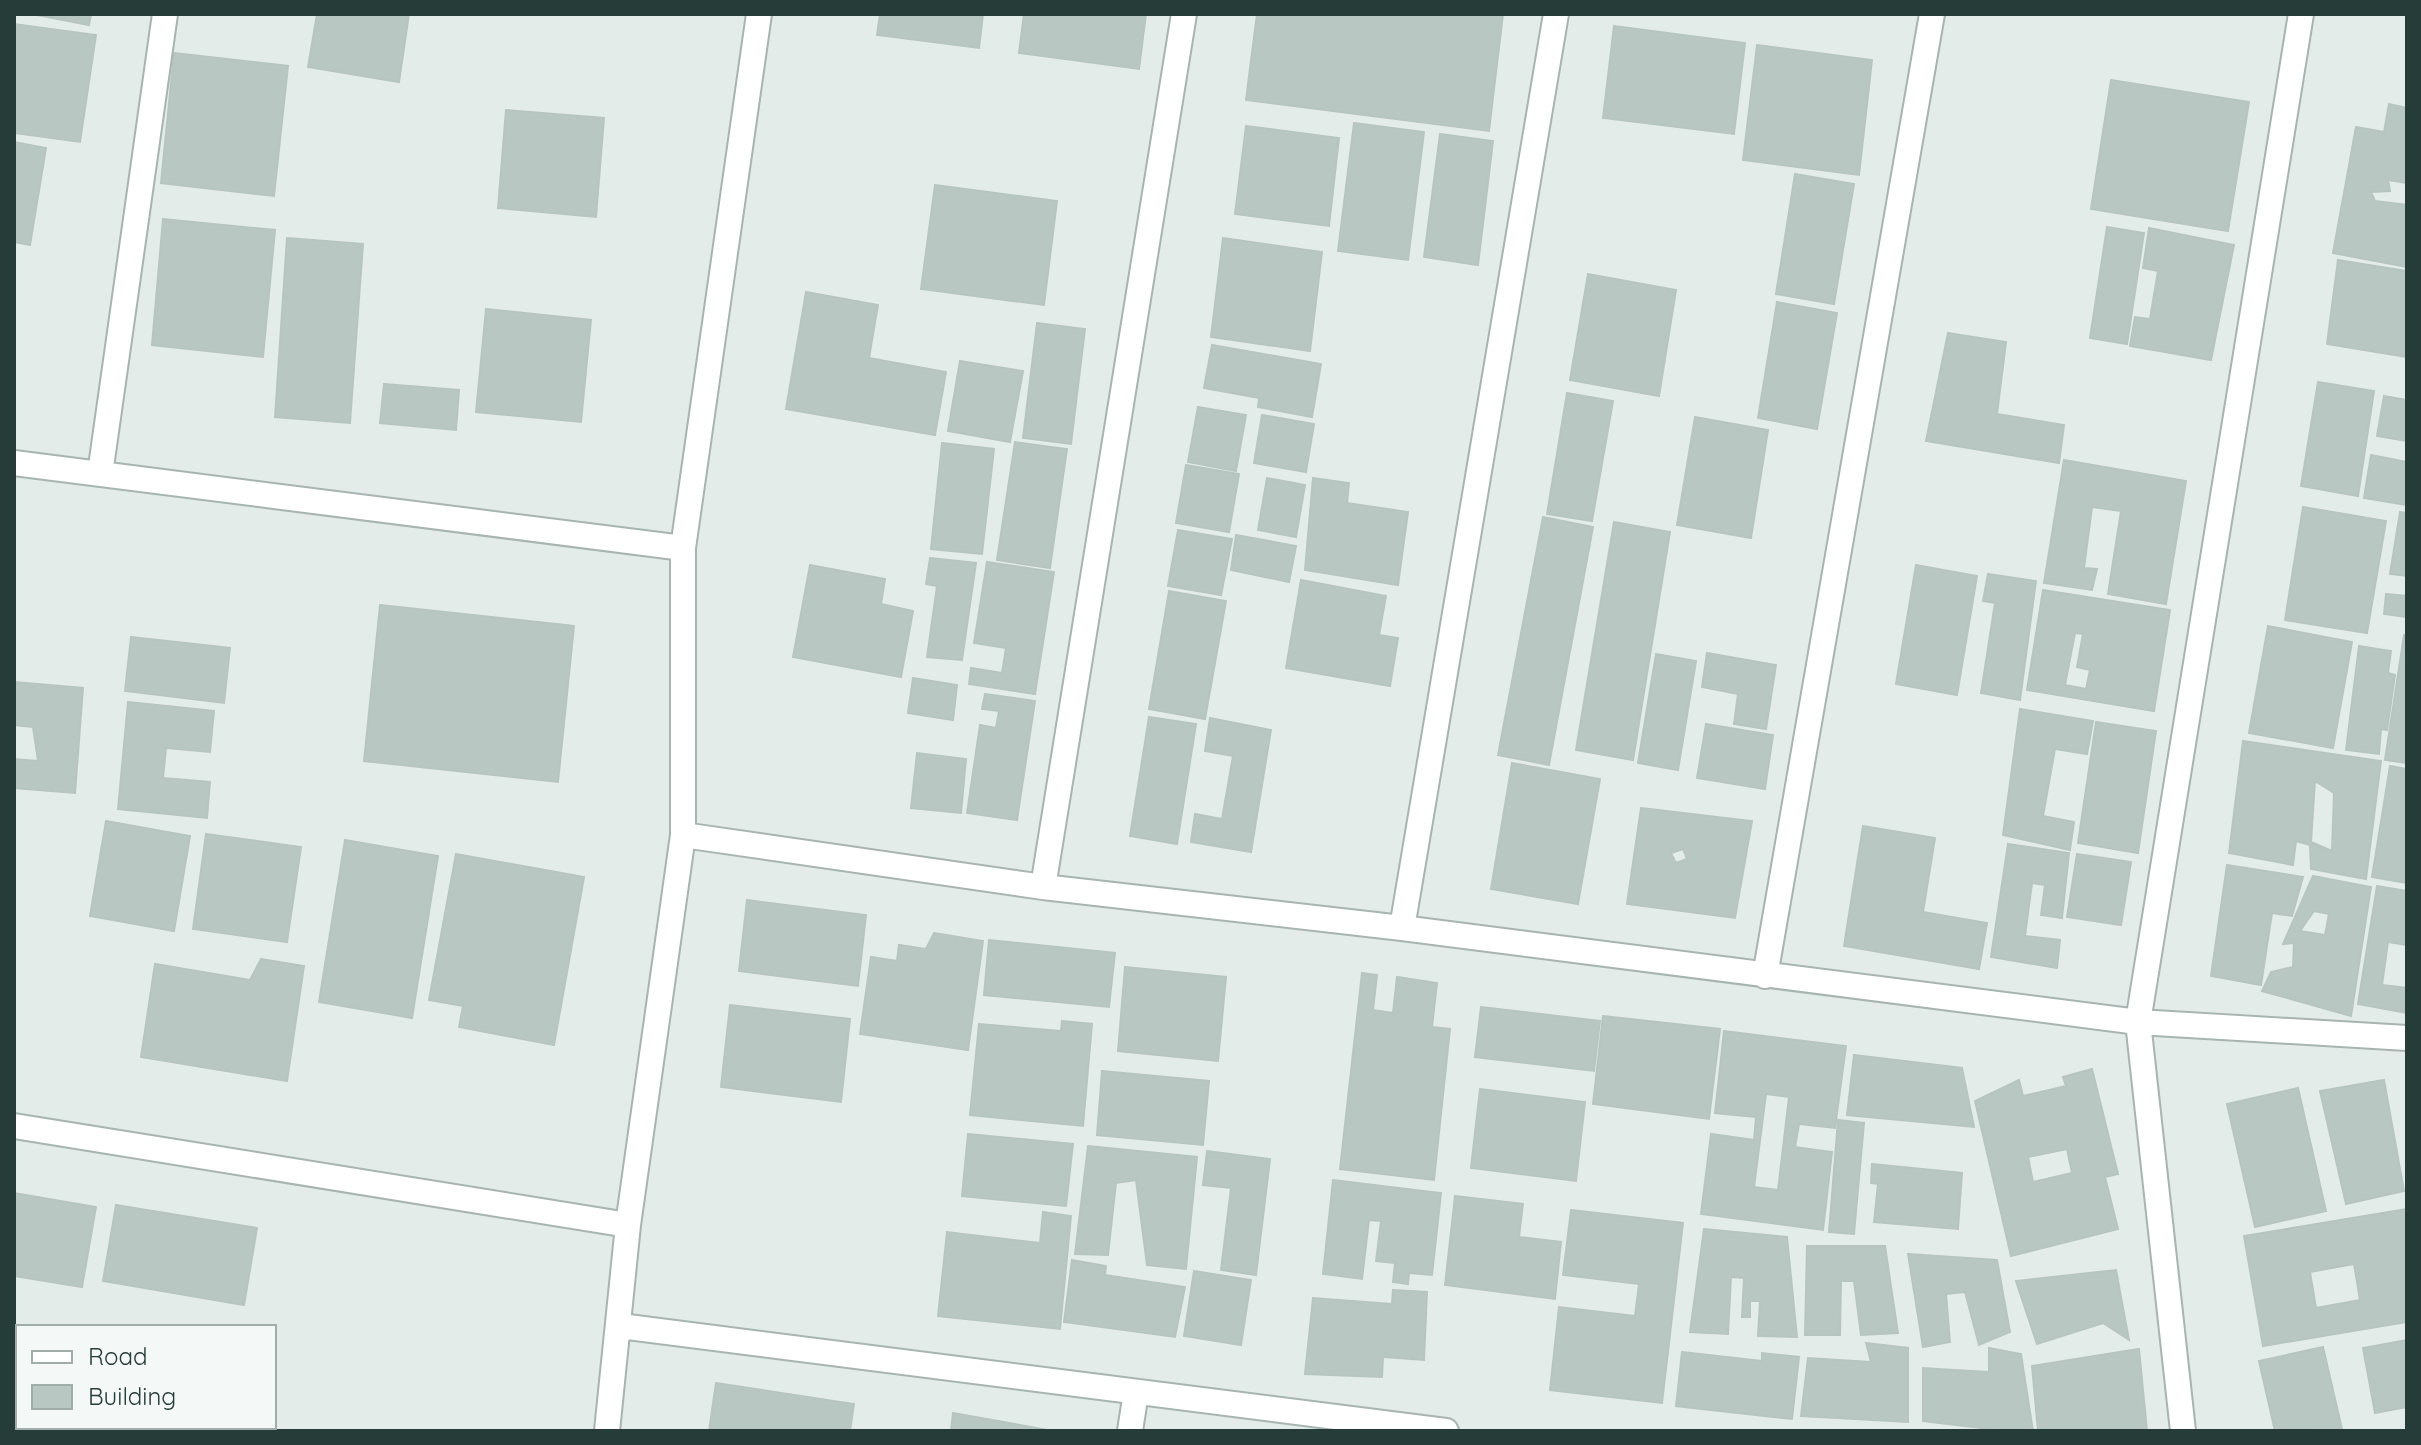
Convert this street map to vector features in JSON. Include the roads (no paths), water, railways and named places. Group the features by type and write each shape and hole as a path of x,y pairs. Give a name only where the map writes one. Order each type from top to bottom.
{"street":[{"path":"100,474 165,14"},
{"path":"607,1431 628,1225 683,835 683,548 759,14"},
{"path":"1043,887 1184,14"},
{"path":"1402,928 1556,14"},
{"path":"1765,976 1932,14"},
{"path":"2183,1431 2138,1022 2301,14"},
{"path":"14,463 683,548"},
{"path":"683,835 1043,887 1402,928 2138,1022 2407,1038"},
{"path":"14,1126 628,1225"},
{"path":"620,1326 1446,1431"},
{"path":"1130,1431 1136,1392"}]}
